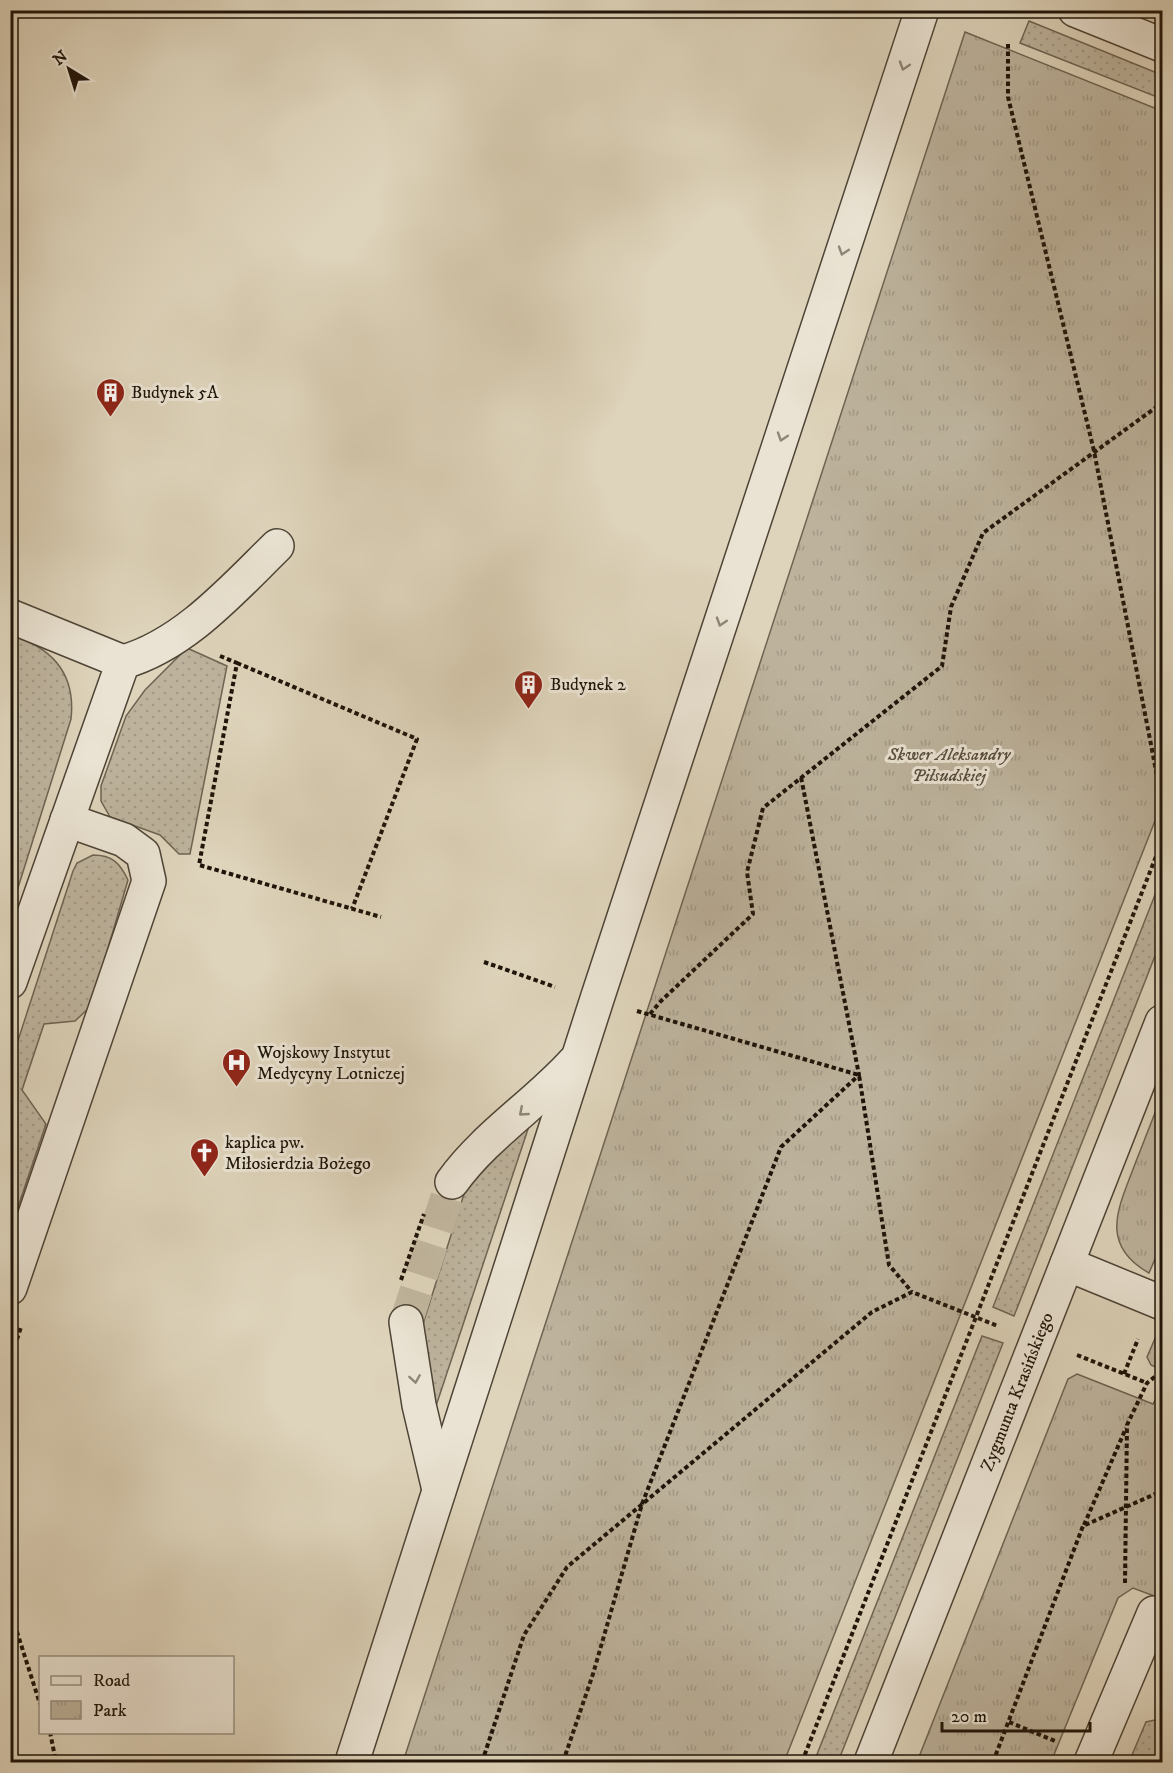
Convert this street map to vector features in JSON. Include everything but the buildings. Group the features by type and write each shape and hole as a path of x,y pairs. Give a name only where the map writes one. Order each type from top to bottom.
{"street":[{"path":"352,1762 922,10"},
{"path":"1075,10 1162,45"},
{"path":"10,616 123,662 139,657 174,637 229,593 277,546"},
{"path":"10,982 123,662"},
{"path":"10,1288 149,881 142,854 124,840 67,820"},
{"name":"Zygmunta Krasińskiego","path":"871,1762 1162,1022"},
{"path":"452,1182 464,1166 547,1092 580,1057"},
{"path":"1067,1264 1162,1303"},
{"path":"406,1322 419,1405 439,1491"},
{"path":"1091,1762 1154,1613"}],"path":[{"path":"1008,44 1008,97 1094,451 1159,787 1162,789"},
{"path":"859,1075 650,1014 753,914 747,872 763,808 942,666 951,607 983,533 1162,403"},
{"path":"174,637 417,739 352,909"},
{"path":"237,663 199,865 381,917"},
{"path":"801,777 859,1075 889,1265 912,1292 1003,1327"},
{"path":"802,1762 1162,841"},
{"path":"484,962 558,988"},
{"path":"563,1762 593,1674 642,1504 781,1147 859,1075"},
{"path":"398,1288 425,1210"},
{"path":"482,1762 524,1635 567,1568 872,1312 912,1292"},
{"path":"1124,1374 1141,1332"},
{"path":"1070,1353 1147,1383"},
{"path":"993,1762 1083,1526 1127,1425 1147,1383 1157,1376 1162,1378"},
{"path":"1125,1592 1127,1425"},
{"path":"1083,1526 1162,1491"},
{"path":"10,1610 39,1701"},
{"path":"1009,1722 1056,1741"},
{"path":"50,1734 56,1762"}],"green space":[{"path":"1029,21 1162,75 1162,99 1020,43"},
{"name":"Skwer Aleksandry Piłsudskiej","path":"965,32 1162,111 1162,803 784,1762 403,1762"},
{"path":"11,635 39,647 59,665 70,689 72,703 71,719 11,910"},
{"path":"187,648 227,666 190,854 179,854 160,835 110,817 101,801 101,786 126,716 145,690"},
{"path":"93,855 115,861 128,880 91,1006 75,1021 44,1024 22,1090 46,1124 14,1219 11,1218 11,1062 73,871 77,863"},
{"path":"1162,877 1162,938 1014,1316 993,1307"},
{"path":"1162,1095 1162,1262 1155,1259 1149,1273 1133,1262 1123,1250 1118,1237 1117,1224 1123,1195"},
{"path":"531,1120 433,1415 422,1327 464,1194 471,1178"},
{"path":"1160,1327 1162,1328 1162,1370 1151,1365 1147,1357"},
{"path":"982,1336 1003,1343 838,1762 814,1762"},
{"path":"1077,1374 1153,1404 1162,1386 1162,1599 1133,1588 1118,1598 1051,1762 917,1762 1068,1379"},
{"path":"1162,1721 1162,1762 1151,1762 1132,1755 1146,1722"}],"tunnel":[{"path":"406,1322 452,1182"}],"place":[{"name":"Budynek 5A","path":"110,418"},
{"name":"Budynek 2","path":"529,710"},
{"name":"Wojskowy Instytut Medycyny Lotniczej","path":"236,1088"},
{"name":"kaplica pw. Miłosierdzia Bożego","path":"204,1178"}]}
